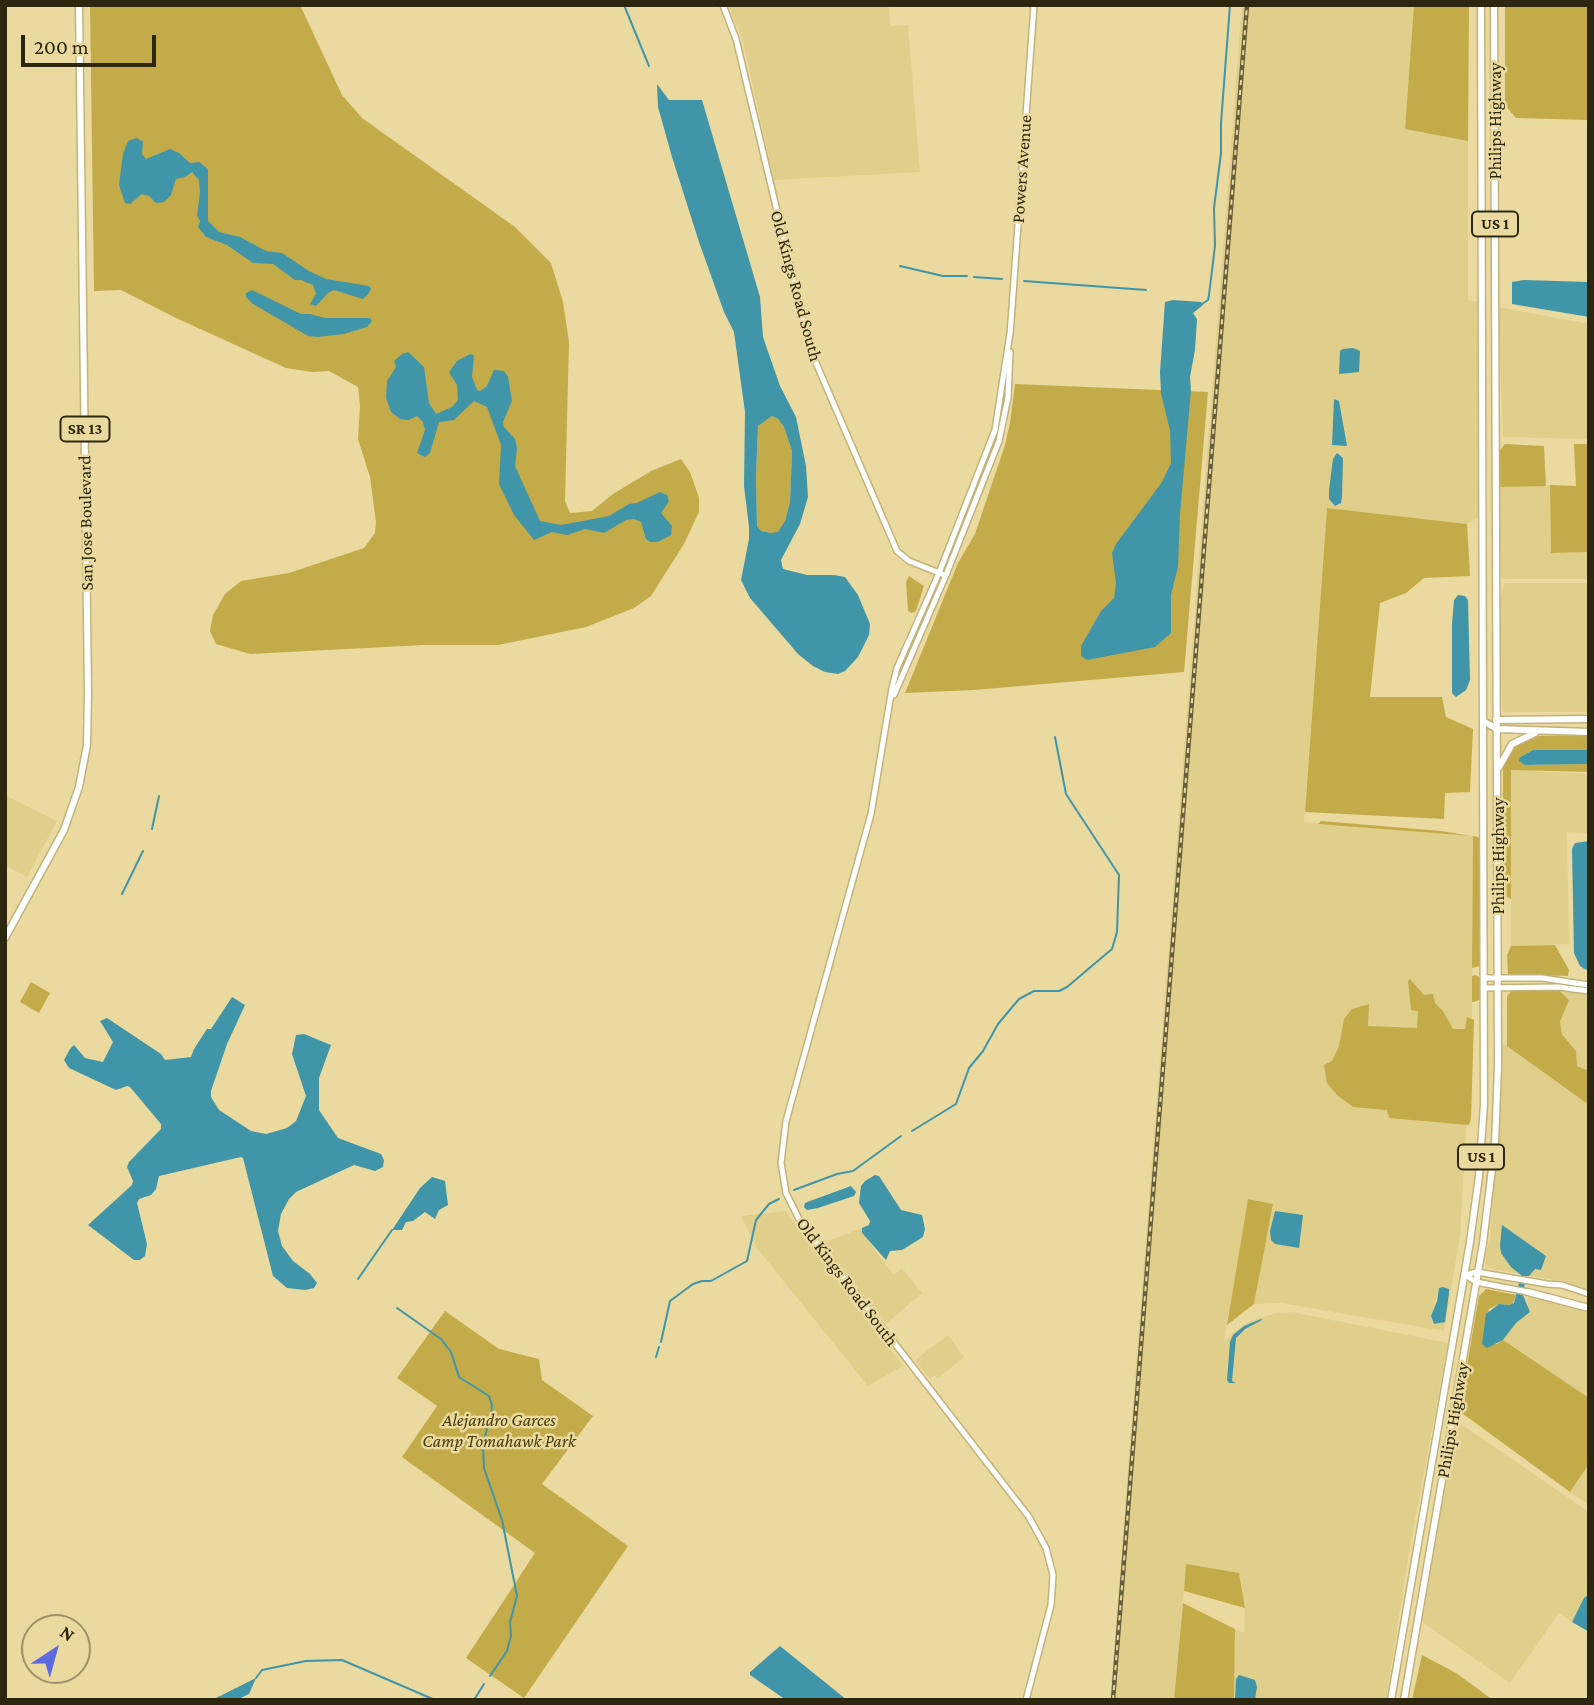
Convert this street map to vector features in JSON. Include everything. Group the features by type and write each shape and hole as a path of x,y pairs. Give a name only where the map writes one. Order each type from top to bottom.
{"main road":[{"name":"San Jose Boulevard","path":"5,938 56,847 68,820 79,787 87,746 89,706 79,5"},
{"name":"Philips Highway","path":"1391,1700 1465,1275 1482,1143 1485,978 1481,5"},
{"name":"Philips Highway","path":"1404,1700 1488,1211 1495,1144 1498,832 1494,5"},
{"path":"1482,371 1496,371"},
{"path":"1483,721 1589,719"},
{"path":"1483,721 1497,729 1589,732"},
{"path":"1497,774 1502,759 1512,744 1540,732"},
{"path":"1484,831 1498,832"},
{"path":"1482,1143 1495,1144"},
{"path":"1528,1292 1589,1308"},
{"path":"1448,1368 1461,1370"},
{"path":"1440,1415 1453,1417"},
{"path":"1419,1536 1432,1538"}],"street":[{"name":"Old Kings Road South","path":"723,5 736,39 810,349 897,551 909,561 946,575 891,701"},
{"name":"Powers Avenue","path":"946,575 1003,427 1010,379 1010,333 1034,5"},
{"name":"Powers Avenue","path":"939,573 995,430 1010,333"},
{"name":"Old Kings Road South","path":"939,573 905,647 892,688 865,838 786,1121 781,1149 782,1177 786,1193 800,1221 1029,1517 1046,1548 1053,1575 1051,1605 1026,1700"},
{"path":"1485,978 1542,978 1589,985"},
{"path":"1485,988 1558,987 1589,990"},
{"path":"1465,1275 1478,1272 1562,1285 1589,1294"},
{"path":"1465,1275 1476,1282 1528,1292"},
{"path":"1545,1296 1547,1284"}],"shaded area":[{"path":"728,5 889,5 890,26 908,25 920,172 774,180 742,37"},
{"path":"1242,5 1414,5 1405,129 1468,141 1468,300 1477,302 1479,517 1467,524 1327,508 1304,822 1473,836 1472,1025 1460,1236 1444,1331 1281,1303 1254,1304 1273,1204 1248,1200 1224,1342 1251,1321 1276,1313 1292,1312 1448,1343 1409,1553 1386,1700 1255,1700 1255,1680 1239,1675 1236,1679 1234,1700 1235,1629 1244,1633 1245,1608 1239,1573 1186,1565 1174,1700 1110,1700","holes":["1439,1288 1449,1293 1445,1319 1436,1325 1431,1317"]},
{"path":"1498,307 1589,324 1589,439 1503,437"},
{"path":"1550,485 1551,553 1589,552 1589,579 1503,579 1499,574 1499,487"},
{"path":"1505,583 1589,583 1589,712 1503,712 1500,603"},
{"path":"1511,770 1589,774 1589,833 1567,832 1569,944 1511,946"},
{"path":"5,795 57,821 27,877 5,865"},
{"path":"1560,991 1589,993 1589,1071 1577,1066 1576,1051 1562,1034 1560,1023 1569,1000"},
{"path":"1503,1043 1589,1105 1589,1290 1567,1282 1491,1269 1485,1264 1491,1227"},
{"path":"786,1211 903,1366 868,1386 757,1248 741,1216"},
{"path":"862,1228 862,1233 894,1275 902,1268 922,1293 886,1324 823,1243"},
{"path":"1530,1296 1571,1305 1589,1313 1589,1398 1503,1340 1516,1323 1530,1312 1527,1300"},
{"path":"948,1335 964,1357 937,1379 934,1375 930,1379 915,1360"},
{"path":"1461,1424 1589,1512 1589,1594 1584,1598 1572,1622 1559,1613 1510,1683 1422,1622 1455,1428"},
{"path":"1589,1462 1589,1505 1570,1492"}],"green space":[{"path":"90,5 300,5 342,95 362,118 515,227 551,263 563,302 569,342 565,501 570,513 592,511 613,494 651,471 681,459 690,472 699,498 699,512 684,544 651,596 634,608 586,627 498,645 424,645 250,654 216,644 210,631 213,615 225,594 241,581 289,573 364,548 375,533 370,477 358,439 358,387 329,371 312,372 286,368 121,290 94,291"},
{"path":"1414,5 1469,5 1468,141 1405,129"},
{"path":"1505,5 1589,5 1589,120 1516,118 1505,105"},
{"path":"1015,384 1208,392 1184,672 974,690 905,693 958,563 975,534 1005,445"},
{"path":"772,416 784,427 792,451 790,502 785,521 778,533 761,531 757,526 758,426"},
{"path":"1505,444 1544,446 1546,486 1500,487 1500,450"},
{"path":"1574,444 1589,444 1589,552 1551,553 1550,485 1576,486"},
{"path":"1327,508 1467,524 1470,576 1424,578 1406,593 1380,603 1370,697 1442,697 1446,717 1473,729 1470,792 1445,793 1444,819 1305,812"},
{"path":"909,576 924,586 916,611 912,613 908,611 906,582"},
{"path":"1589,735 1589,750 1533,750 1520,757 1525,765 1589,764 1589,772 1511,770 1511,899 1503,890 1503,762 1512,747 1533,736"},
{"path":"1321,821 1441,831 1471,836 1318,824"},
{"path":"1473,836 1481,841 1480,966 1472,968"},
{"path":"1555,945 1569,970 1568,976 1508,974 1507,955 1511,946"},
{"path":"1472,976 1481,978 1481,999 1472,1002"},
{"path":"1410,979 1424,995 1433,994 1435,1003 1453,1029 1465,1029 1467,1017 1474,1020 1469,1125 1389,1118 1387,1110 1353,1107 1327,1083 1324,1065 1332,1061 1339,1046 1344,1019 1352,1009 1369,1004 1368,1026 1417,1028 1418,1011 1411,1010"},
{"path":"31,982 50,993 39,1013 20,1002"},
{"path":"1512,990 1560,991 1569,1000 1560,1022 1562,1034 1576,1051 1577,1066 1589,1071 1589,1105 1507,1046 1507,996"},
{"path":"1248,1199 1273,1204 1254,1304 1227,1325"},
{"path":"1486,1289 1516,1295 1512,1305 1499,1304 1489,1309 1482,1344 1497,1344 1503,1340 1589,1398 1589,1464 1570,1492 1459,1411 1479,1296"},
{"name":"Alejandro Garces Camp Tomahawk Park","path":"445,1311 499,1349 539,1359 542,1380 593,1416 542,1484 628,1546 524,1698 466,1658 535,1553 402,1457 437,1406 397,1378"},
{"path":"1186,1564 1239,1573 1245,1608 1184,1591"},
{"path":"1183,1603 1235,1629 1234,1700 1174,1700"},
{"path":"1422,1655 1456,1673 1493,1700 1412,1700"}],"water":[{"path":"657,84 669,100 702,100 760,297 763,337 780,386 796,417 806,466 808,497 800,524 781,560 783,569 807,575 845,577 858,595 870,624 869,635 858,657 845,671 838,674 813,666 798,654 750,598 741,580 749,527 744,486 745,412 734,332 699,242 658,107","holes":["772,416 784,427 792,451 790,502 785,521 778,532 771,533 761,531 757,526 758,426"]},
{"path":"137,138 143,142 142,154 146,159 170,149 190,163 199,162 208,169 208,221 219,232 240,237 266,251 282,253 326,279 369,286 371,289 368,294 363,299 334,290 316,306 310,304 316,294 313,285 295,280 273,264 253,263 227,245 206,237 198,227 199,180 192,172 176,179 171,195 164,202 156,203 149,196 142,194 130,204 125,203 119,185 123,154 128,141"},
{"path":"1512,282 1589,282 1589,317 1512,304"},
{"path":"252,290 301,314 325,318 370,318 372,321 367,327 344,334 308,336 253,304 246,297 246,293"},
{"path":"1165,302 1201,302 1203,305 1193,313 1197,319 1195,350 1190,377 1178,567 1171,595 1171,633 1155,647 1087,660 1081,656 1081,646 1101,611 1114,598 1116,583 1112,553 1162,482 1171,463 1170,431 1161,393 1160,372"},
{"path":"1353,348 1360,351 1359,372 1339,374 1340,351"},
{"path":"408,352 424,367 429,403 436,414 452,407 458,400 457,385 449,372 457,361 470,354 474,355 472,377 477,390 480,391 487,386 494,370 504,371 508,377 512,401 503,422 504,427 515,439 515,466 540,521 561,525 609,516 629,504 660,492 667,495 669,501 661,513 672,526 671,535 658,542 650,542 646,539 641,522 634,519 626,520 604,533 585,529 567,535 552,532 534,540 514,515 499,484 501,445 487,407 474,401 454,420 439,422 430,453 425,457 417,453 425,430 423,422 417,416 409,420 400,419 391,412 386,398 387,381 396,367 394,361"},
{"path":"1334,399 1339,401 1347,446 1332,445"},
{"path":"1337,453 1343,458 1342,496 1341,503 1335,506 1329,499 1329,490 1333,459"},
{"path":"1458,595 1465,596 1468,600 1470,680 1466,690 1456,697 1452,693 1452,624 1454,600"},
{"path":"1533,750 1589,750 1589,764 1525,765 1519,761 1520,757"},
{"path":"1589,841 1589,967 1586,970 1580,966 1574,953 1572,849 1575,843"},
{"path":"232,997 245,1005 227,1044 211,1091 211,1097 219,1110 251,1131 266,1134 287,1128 296,1121 306,1096 292,1054 296,1035 304,1034 331,1045 319,1078 319,1110 338,1138 381,1154 384,1160 383,1167 375,1171 354,1165 296,1192 289,1199 281,1214 278,1231 282,1246 293,1261 317,1283 314,1288 287,1288 273,1276 241,1157 159,1176 156,1189 137,1203 147,1244 145,1256 140,1260 134,1260 88,1225 132,1185 127,1167 129,1162 161,1129 161,1124 130,1087 116,1090 69,1068 64,1060 70,1049 74,1045 85,1058 103,1062 113,1042 100,1021 107,1018 161,1054 165,1060 191,1057 207,1029 211,1029"},
{"path":"875,1175 879,1176 901,1210 922,1215 925,1229 923,1237 902,1250 890,1251 886,1260 862,1233 862,1228 869,1225 870,1221 859,1203 861,1186"},
{"path":"432,1177 445,1181 448,1205 439,1210 435,1219 425,1212 413,1221 406,1222 402,1230 392,1230 420,1188"},
{"path":"851,1186 856,1192 854,1196 818,1208 807,1210 804,1207 805,1203"},
{"path":"1275,1211 1303,1215 1299,1248 1275,1244 1271,1240 1270,1231"},
{"path":"1502,1225 1546,1256 1541,1270 1535,1269 1526,1276 1523,1295 1530,1312 1516,1323 1503,1340 1487,1348 1482,1344 1486,1314 1499,1304 1514,1303 1521,1275 1501,1253"},
{"path":"1439,1288 1449,1289 1445,1322 1434,1324 1431,1316"},
{"path":"1261,1319 1236,1338 1232,1381 1236,1383 1229,1383 1230,1342 1233,1335 1244,1326"},
{"path":"1589,1594 1589,1632 1572,1622 1584,1598"},
{"path":"780,1646 847,1700 786,1700 750,1675 750,1672"},
{"path":"1239,1675 1255,1680 1255,1700 1235,1700 1236,1679"},
{"path":"256,1678 249,1694 236,1700 212,1700"}],"waterway":[{"path":"624,5 649,66"},
{"path":"1202,304 1208,300 1215,246 1214,208 1221,153 1230,5"},
{"path":"900,266 943,276 967,276"},
{"path":"974,277 1002,279"},
{"path":"1024,281 1146,290"},
{"path":"912,1131 956,1104 969,1068 983,1051 998,1024 1019,999 1034,991 1059,991 1067,987 1112,949 1117,932 1119,875 1066,794 1055,737"},
{"path":"152,829 159,796"},
{"path":"122,894 143,851"},
{"path":"794,1190 853,1171 901,1136"},
{"path":"661,1342 670,1301 693,1284 711,1281 747,1261 756,1220 769,1204 779,1199"},
{"path":"358,1279 392,1230"},
{"path":"397,1308 441,1339 451,1352 459,1377 489,1396 492,1405 491,1422 483,1447 484,1468 502,1520 517,1596 510,1622 511,1636 507,1651 490,1676"},
{"path":"656,1357 659,1347"},
{"path":"256,1678 262,1670 306,1661 342,1660 435,1700"},
{"path":"474,1700 484,1684"}],"railway":[{"path":"1113,1700 1247,5"}]}
